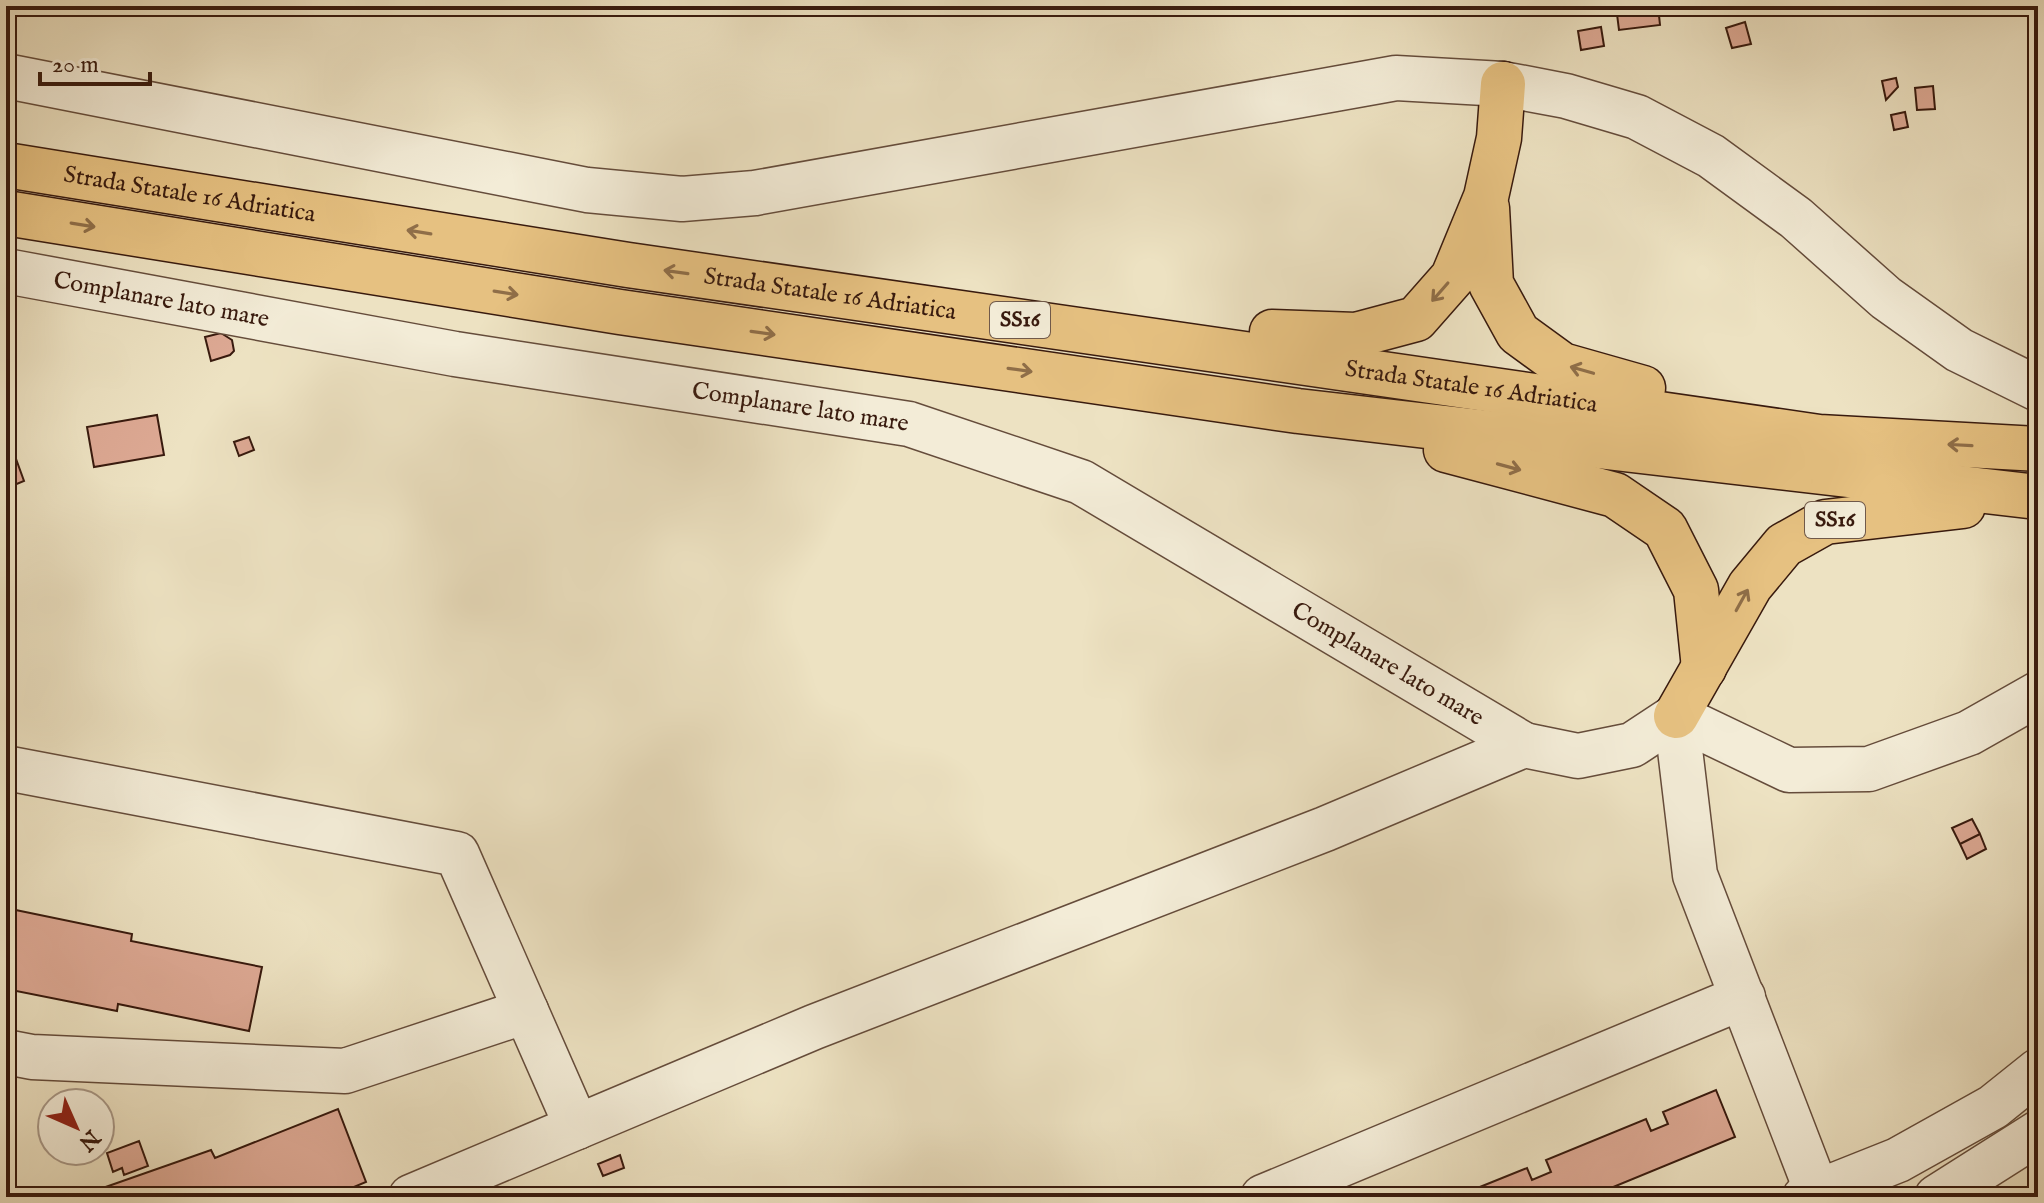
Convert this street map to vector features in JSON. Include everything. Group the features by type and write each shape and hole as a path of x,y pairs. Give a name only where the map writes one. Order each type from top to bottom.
{"highway":[{"name":"SS16","path":"1034,322 1356,335 1416,319 1453,277 1486,197 1499,138 1503,84"},
{"name":"Strada Statale 16 Adriatica","path":"6,165 628,265 1819,437 2038,449"},
{"name":"SS16","path":"1486,197 1491,284 1518,333 1562,365 1819,437"},
{"name":"Strada Statale 16 Adriatica","path":"6,213 620,312 1298,411 2038,497"},
{"name":"SS16","path":"1298,411 1615,495 1665,529 1696,590 1704,668"},
{"name":"SS16","path":"1676,716 1750,586 1784,545 1825,522 2038,497"}],"street":[{"path":"6,76 587,190 682,199 755,193 1396,78 1503,84 1566,96 1637,117 1711,156 1796,218 1886,298 1947,342 2038,389"},
{"name":"Complanare lato mare","path":"6,271 455,354 909,424 1081,482 1524,745 1578,756 1632,745 1676,716"},
{"path":"1676,716 1789,770 1869,769 1969,733 2038,694"},
{"path":"1676,716 1695,875 1743,997 1814,1195 1898,1160 1993,1107 2038,1071"},
{"path":"411,1197 814,1027 1325,829 1524,745"},
{"path":"6,768 457,854 577,1127"},
{"path":"1263,1197 1308,1188 1743,997"},
{"path":"6,1052 32,1057 345,1071 526,1011"},
{"path":"1937,1197 2038,1133"}],"building":[{"path":"1616,6 1658,6 1660,25 1619,30"},
{"path":"1745,22 1751,44 1732,48 1726,28"},
{"path":"1601,27 1604,46 1581,50 1578,31"},
{"path":"1896,78 1898,87 1886,100 1882,81"},
{"path":"1933,86 1935,109 1917,110 1915,88"},
{"path":"1905,112 1908,127 1894,130 1891,115"},
{"path":"221,333 232,340 234,351 211,361 205,337"},
{"path":"157,415 164,455 94,467 87,427"},
{"path":"6,424 24,481 7,488"},
{"path":"249,437 254,450 239,456 234,442"},
{"path":"1972,819 1980,834 1960,844 1952,828"},
{"path":"1980,834 1986,849 1967,859 1960,844"},
{"path":"6,908 132,934 131,941 262,967 249,1031 118,1004 117,1011 6,989"},
{"path":"1716,1090 1735,1137 1589,1197 1455,1197 1527,1168 1532,1180 1551,1172 1546,1160 1646,1119 1651,1131 1668,1124 1663,1112"},
{"path":"338,1109 366,1182 330,1197 97,1197 97,1190 211,1150 215,1158"},
{"path":"139,1141 148,1166 124,1175 122,1168 113,1172 116,1150"},
{"path":"620,1155 624,1168 603,1176 598,1164"}]}
